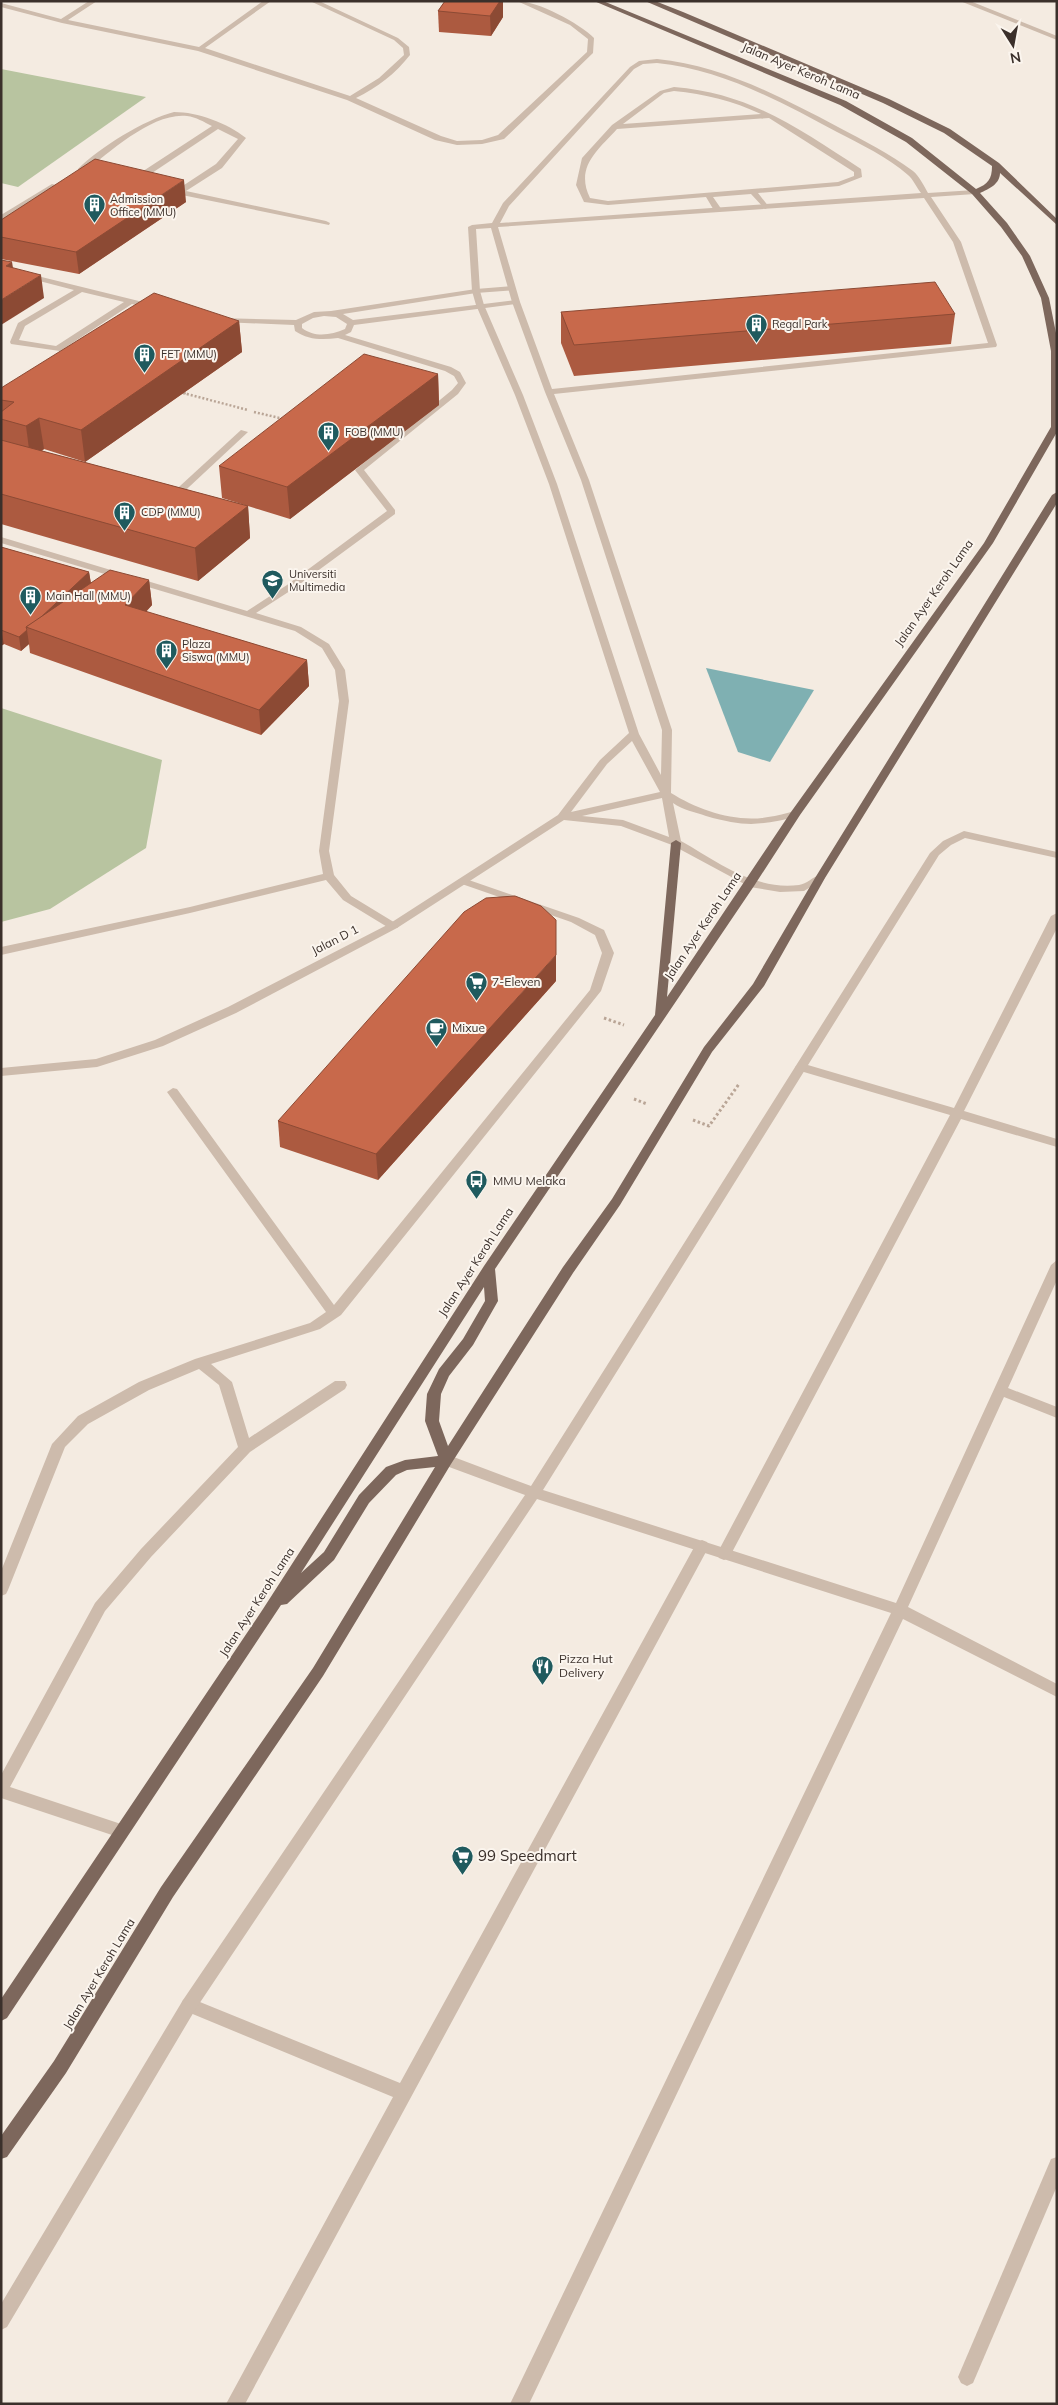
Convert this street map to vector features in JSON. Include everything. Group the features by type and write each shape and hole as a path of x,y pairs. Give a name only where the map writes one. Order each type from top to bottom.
{"main road":[{"name":"Jalan Ayer Keroh Lama","path":"1,2013 268,1613 489,1269 750,884 795,814 988,543 1055,427 1055,351 1045,298 1026,256 1004,225 975,192 909,140 843,103 597,1"},
{"name":"Jalan Ayer Keroh Lama","path":"648,1 681,13 886,101 946,131 996,165 1057,223"},
{"path":"660,1 681,13"},
{"path":"975,192 988,186 996,177 996,165"},
{"name":"Jalan Ayer Keroh Lama","path":"1,2151 60,2067 167,1892 318,1672 446,1460 563,1278 616,1202 708,1050 758,986 820,878 1057,495"},
{"path":"660,1016 676,842"},
{"path":"268,1613 330,1556 364,1499 391,1471 405,1465 446,1460 432,1421 434,1394 444,1372 468,1342 492,1301 489,1269"}],"street":[{"path":"62,21 94,1"},
{"path":"200,49 268,1"},
{"path":"313,1 396,39 406,47 408,54 402,62 363,92 350,98"},
{"path":"1,5 62,21 200,49 350,98 438,138 457,143 482,142 501,137 590,53 591,38 572,24 520,1"},
{"path":"963,1 1055,36"},
{"path":"549,392 993,345 957,242 928,195 912,174 867,144 788,103 705,69 679,63 649,61 642,62 632,68 506,205 494,226 516,302 549,392 585,480 667,730 666,794 676,842"},
{"path":"674,89 707,92 773,116 858,171 858,177 840,184 608,203 587,200 580,185 585,160 615,128 662,92 674,89"},
{"path":"73,175 134,133 166,116 186,114 242,138 219,166 179,192"},
{"path":"615,128 773,116"},
{"path":"134,181 217,126"},
{"path":"80,170 90,172"},
{"path":"125,179 143,183"},
{"path":"1,218 65,180"},
{"path":"170,190 326,223"},
{"path":"752,190 765,207"},
{"path":"472,227 975,192"},
{"path":"708,194 718,210"},
{"path":"472,227 506,205"},
{"path":"1,207 14,210"},
{"path":"472,227 476,291 480,305 519,395 553,484 634,734 666,794 685,806 736,821 767,821 795,814"},
{"path":"1,269 157,308"},
{"path":"212,320 298,323 305,317 318,314 333,314 476,291 512,288"},
{"path":"80,290 21,325 14,342 57,350 130,302"},
{"path":"350,323 480,305 516,302"},
{"path":"333,314 345,317 350,323"},
{"path":"248,614 290,587 392,512 359,470 455,392 462,383 458,374 448,368 338,335 314,337 304,334 298,329 298,323"},
{"path":"338,335 348,330 350,323"},
{"path":"159,500 168,502 244,432"},
{"path":"1,540 298,629 326,646 340,670 344,701 324,851 329,876 347,898 393,926"},
{"path":"634,734 617,747 596,768 562,817 623,823 676,842 750,884 780,889 804,888 820,878"},
{"name":"Jalan D 1","path":"1,1072 97,1063 159,1043 232,1010 393,926 562,817 666,794"},
{"path":"1,2321 189,2005 534,1493 935,853 947,843 964,834 1057,855"},
{"path":"1,951 180,912 329,876"},
{"path":"1,1590 59,1444 83,1420 144,1386 200,1363 315,1326 336,1312 595,991 608,953 600,933 575,920 463,881"},
{"path":"724,1554 957,1114 1057,916"},
{"path":"800,1067 1057,1143"},
{"path":"173,1092 325,1301 328,1308 336,1312"},
{"path":"519,2404 900,1610 1002,1391 1057,1266"},
{"path":"200,1363 225,1382 245,1448"},
{"path":"121,1832 1,1790 100,1606 146,1553 245,1448 340,1385"},
{"path":"1002,1391 1057,1413"},
{"path":"446,1460 534,1493 900,1610 1057,1692"},
{"path":"235,2404 702,1546"},
{"path":"189,2005 404,2093"},
{"path":"967,2377 1057,2166"}],"path":[{"path":"177,392 286,420"}],"green space":[{"path":"1,69 146,97 18,187 1,183"},
{"path":"1,708 162,760 146,848 50,909 1,922"}],"water":[{"path":"706,668 814,690 770,762 738,752"}],"building":[{"path":"445,1 500,1 490,16 438,11"},
{"path":"95,159 184,180 76,252 1,237 1,220"},
{"path":"1,260 12,262 6,266 41,275 1,300"},
{"path":"935,282 955,314 574,345 561,312"},
{"path":"154,293 239,321 81,430 39,418 26,426 1,419 1,412 14,402 1,400 1,388"},
{"path":"364,354 438,374 287,487 219,466"},
{"path":"1,440 248,506 195,548 1,494"},
{"name":"Main Hall (MMU)","path":"1,547 89,572 38,620 26,627 27,630 19,637 1,630"},
{"path":"110,570 149,580 125,605 307,660 259,710 26,627"},
{"path":"515,896 541,906 556,920 556,955 376,1154 278,1121 464,912 486,898"}],"place":[{"name":"Admission Office (MMU)","path":"94,224"},
{"name":"Regal Park","path":"756,343"},
{"name":"FET (MMU)","path":"145,373"},
{"name":"FOB (MMU)","path":"329,451"},
{"name":"CDP (MMU)","path":"125,531"},
{"name":"Universiti Multimedia","path":"273,599"},
{"name":"Main Hall (MMU)","path":"30,615"},
{"name":"Plaza Siswa (MMU)","path":"166,669"},
{"name":"7-Eleven","path":"476,1001"},
{"name":"Mixue","path":"436,1047"},
{"name":"MMU Melaka","path":"477,1200"},
{"name":"Pizza Hut Delivery","path":"543,1685"},
{"name":"99 Speedmart","path":"462,1875"}]}
